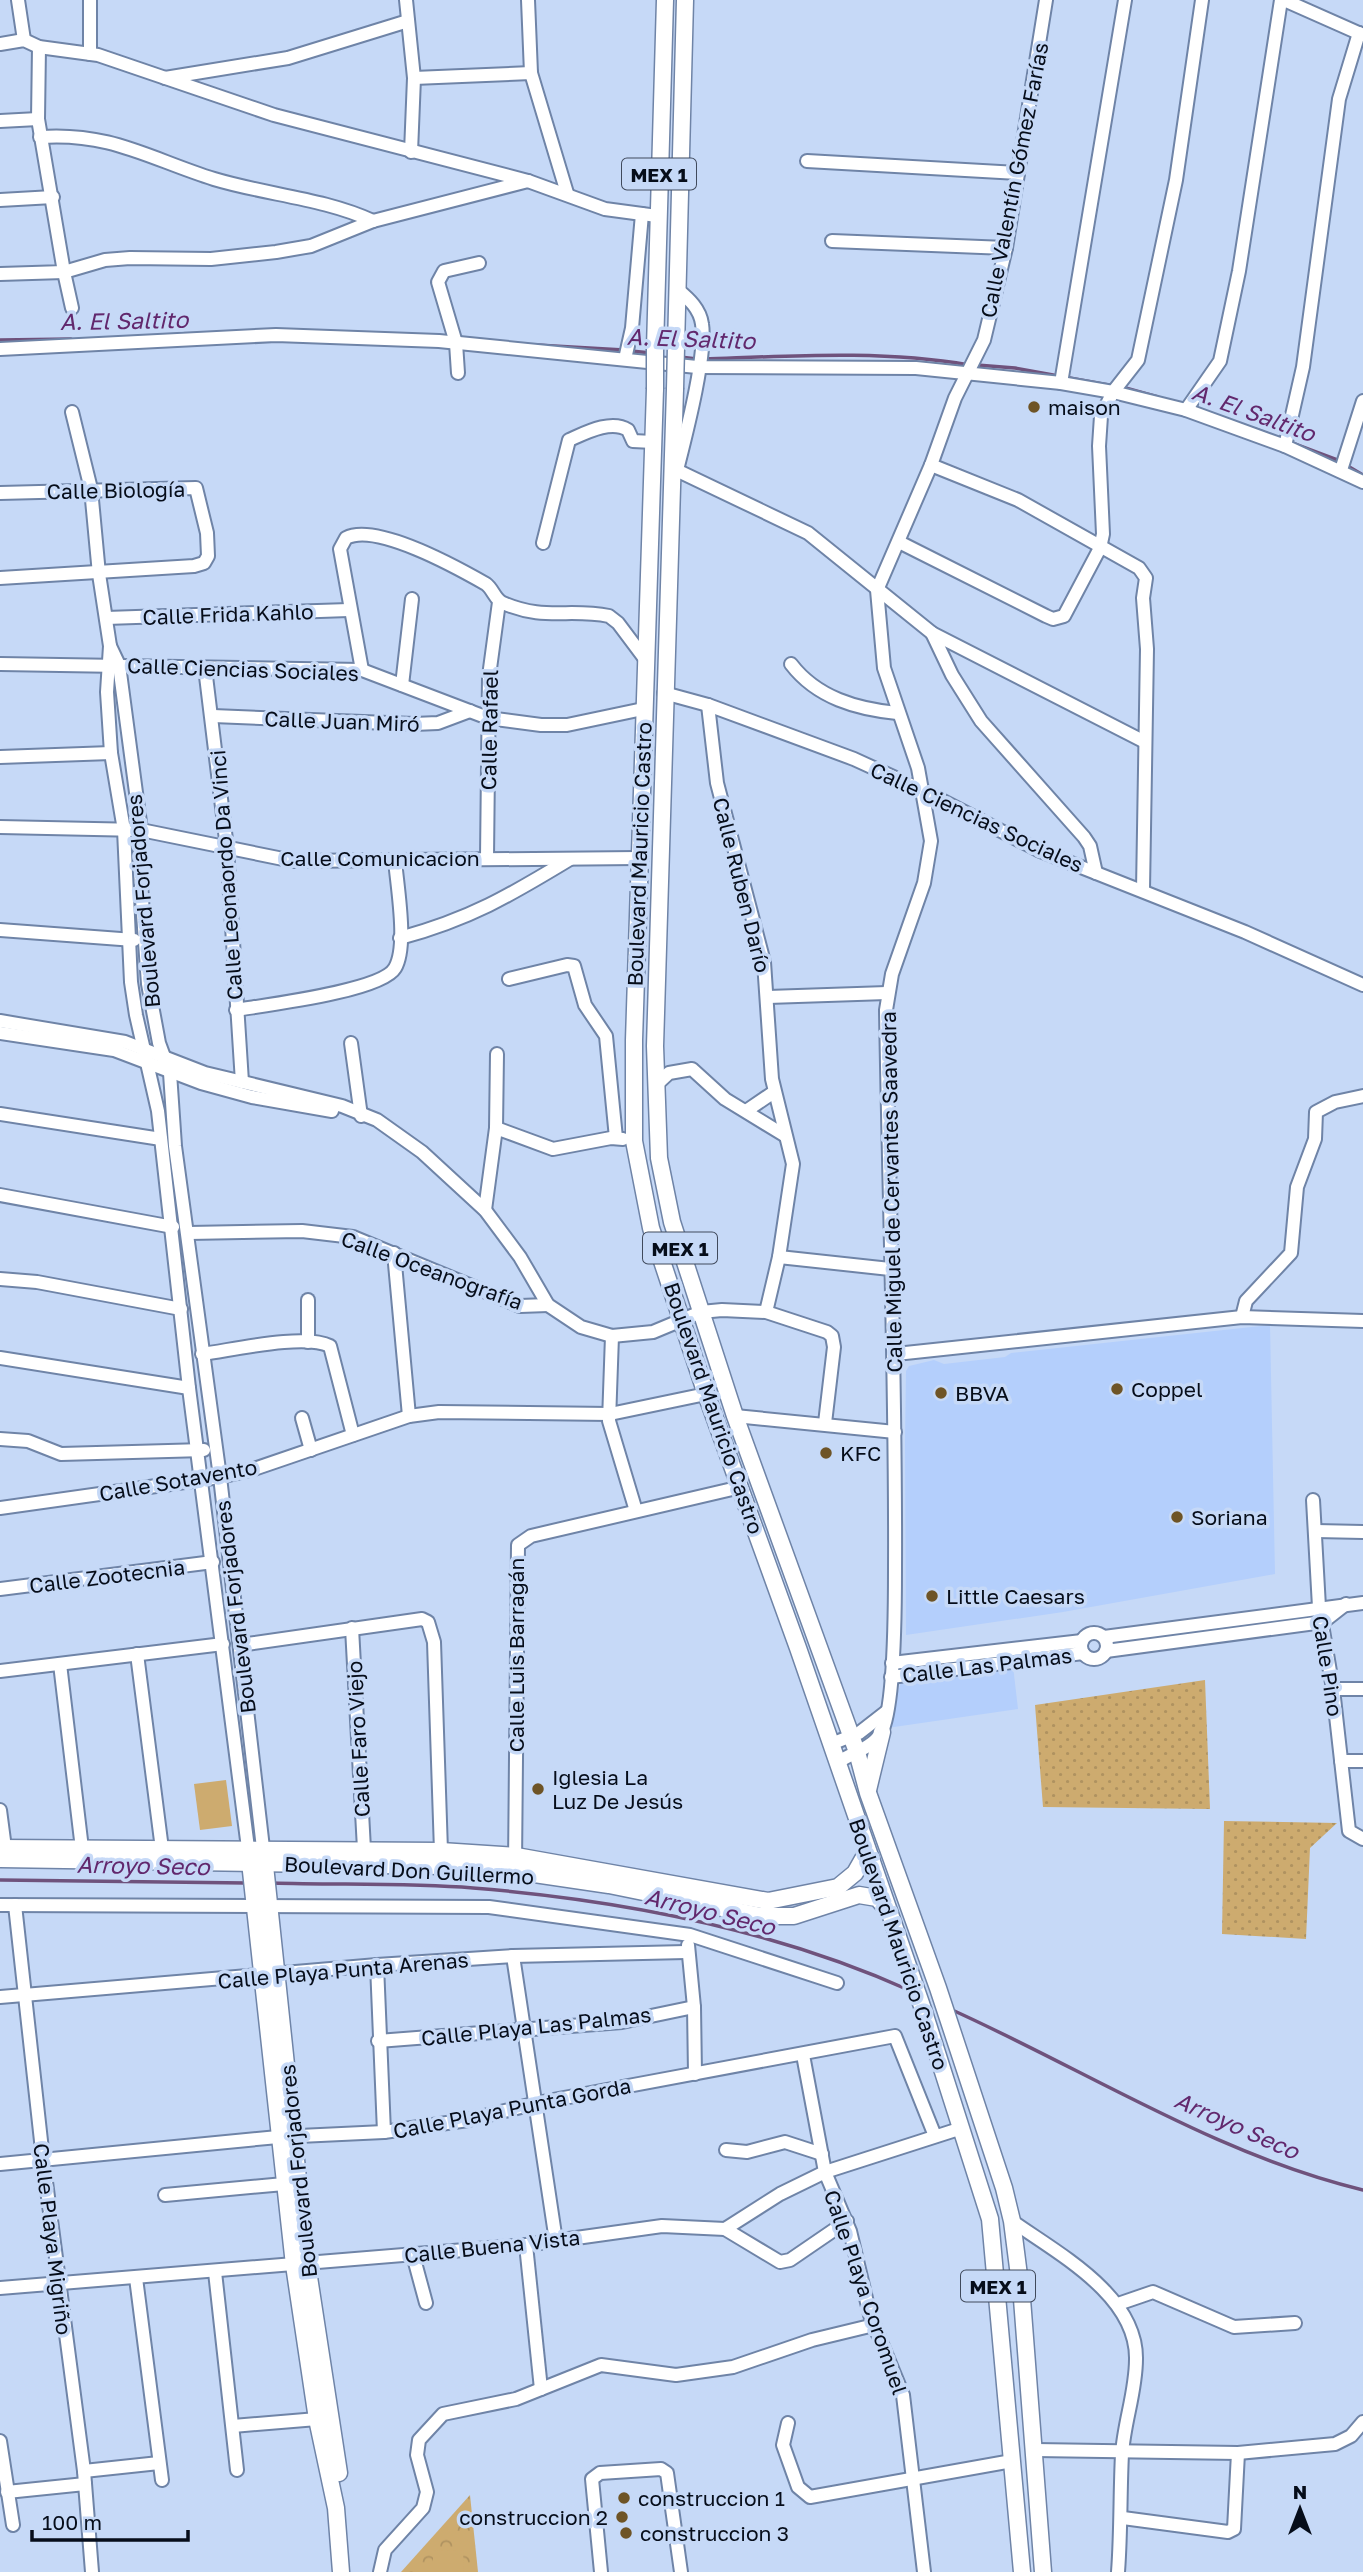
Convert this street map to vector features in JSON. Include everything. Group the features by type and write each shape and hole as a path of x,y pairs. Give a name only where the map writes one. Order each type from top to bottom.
{"main road":[{"name":"Boulevard Mauricio Castro","path":"665,0 650,215 655,389 638,858 634,1141 651,1228 706,1394 923,2009 962,2128 994,2239 1021,2572"},
{"name":"Boulevard Mauricio Castro","path":"685,0 675,469 664,693 656,1086 662,1184 735,1416 854,1745 867,1793 950,2023 1012,2221 1035,2451 1043,2572"},
{"path":"867,1793 882,1732"},
{"name":"Boulevard Don Guillermo","path":"82,1855 162,1849 257,1860 364,1849 441,1851 768,1901 838,1887 855,1873 867,1852"},
{"name":"Boulevard Don Guillermo","path":"2,1852 515,1864 761,1916 794,1916 864,1895 877,1898 887,1911"},
{"name":"Boulevard Forjadores","path":"257,1860 317,2419 336,2508 341,2572"},
{"name":"Boulevard Forjadores","path":"286,2138 284,2184 301,2264 353,2572"}],"street":[{"path":"18,0 24,40"},
{"path":"90,0 90,54"},
{"path":"406,0 414,78 411,152"},
{"path":"528,0 531,73 567,193"},
{"name":"Calle Valentín Gómez Farías","path":"877,590 967,373 984,340 1006,248 1046,0"},
{"path":"1061,383 1125,0"},
{"path":"899,542 1053,619 1064,616 1100,548 1104,497 1099,430 1101,416 1113,392 1138,360 1156,283 1180,155 1202,0"},
{"path":"1185,411 1220,361 1239,271 1283,0 1361,34 1339,99 1303,367 1285,446"},
{"path":"165,78 288,58 408,20"},
{"path":"0,44 24,40 39,47 90,54 126,63 274,115 528,181 605,209 650,215 625,359"},
{"path":"39,47 40,137 72,308"},
{"path":"414,78 531,73"},
{"path":"0,121 38,119"},
{"path":"40,137 66,135 103,139 214,179 342,207 373,221"},
{"path":"807,161 1018,173"},
{"path":"0,274 64,272 117,259 211,259 276,253 311,246 373,221 528,181"},
{"path":"0,200 53,197"},
{"path":"832,241 1006,248"},
{"path":"458,373 456,343 438,282 440,275 451,268 479,263"},
{"path":"678,290 692,302 703,326 688,429 675,469 808,533 932,633 1145,742"},
{"path":"0,349 276,335 456,343 698,367 916,368 1061,383 1113,392 1185,411 1285,446 1363,482"},
{"path":"1341,470 1363,401"},
{"name":"Boulevard Forjadores","path":"72,412 91,489 99,574 141,830 140,871 151,1009 170,1073 176,1146 240,1645 257,1860"},
{"path":"543,543 569,440 599,428 620,426 628,430 633,442 653,442"},
{"path":"931,464 1018,499 1139,568 1146,578 1143,598 1147,621 1143,890"},
{"name":"Calle Biología","path":"0,493 196,488 207,533 208,556 204,563 99,574"},
{"path":"362,670 340,549 346,538 361,534 394,540 441,562 489,586 499,602 529,613 554,616 573,612 609,616 618,623 645,659"},
{"path":"0,578 99,574"},
{"name":"Calle Miguel de Cervantes Saavedra","path":"877,590 881,652 897,713 924,791 930,826 929,864 887,993 890,1269 896,1354 895,1586 891,1677 882,1732"},
{"path":"402,685 412,600"},
{"name":"Calle Rafael","path":"487,858 491,647 499,602"},
{"name":"Calle Frida Kahlo","path":"106,618 349,610"},
{"path":"932,633 952,675 981,721 1084,837 1090,846 1096,873"},
{"name":"Calle Ciencias Sociales","path":"0,664 362,670 488,718 520,724 567,725 643,709"},
{"path":"791,664 815,687 846,703 897,713"},
{"name":"Boulevard Forjadores","path":"113,665 111,753 124,830 128,939 136,1015 157,1101 189,1388 223,1644 257,1860"},
{"name":"Calle Leonaordo Da Vinci","path":"205,668 213,716 227,848 242,1082"},
{"name":"Calle Ciencias Sociales","path":"664,693 708,705 854,759 924,791 1038,850 1143,890 1363,985"},
{"name":"Calle Ruben Darío","path":"708,705 715,773 764,962 774,1092 783,1135 792,1154 793,1174 779,1257 766,1312"},
{"name":"Calle Juan Miró","path":"213,716 414,724 438,723 470,711"},
{"path":"0,757 111,753"},
{"name":"Calle Comunicacion","path":"0,827 141,830 293,861 638,858"},
{"path":"400,938 440,927 485,909 571,859"},
{"path":"236,1010 351,989 381,980 395,968 400,938 395,860"},
{"path":"0,930 144,942"},
{"path":"509,979 566,965 574,966 585,1005 606,1036 616,1138"},
{"path":"768,996 887,993"},
{"path":"0,1021 107,1038 205,1073 377,1120 422,1152 485,1210 520,1257 548,1304 573,1323 612,1336 653,1332 702,1312 766,1312 832,1336 834,1347 825,1423"},
{"path":"0,1032 114,1050 170,1073 252,1097 360,1114"},
{"path":"351,1043 360,1114"},
{"path":"485,1210 496,1128 496,1054"},
{"path":"656,1086 669,1073 692,1069 717,1093 783,1135"},
{"path":"746,1111 774,1092"},
{"path":"1242,1317 1246,1301 1291,1253 1297,1187 1315,1139 1316,1112 1335,1101 1363,1096"},
{"path":"0,1114 161,1139"},
{"path":"496,1128 553,1149 616,1138 634,1141"},
{"path":"0,1195 173,1227"},
{"name":"Calle Oceanografía","path":"189,1233 252,1230 329,1233 353,1237 520,1306 548,1304"},
{"path":"394,1253 409,1416"},
{"path":"779,1257 890,1269"},
{"path":"0,1279 37,1282 181,1309"},
{"path":"308,1300 309,1342"},
{"path":"896,1354 1242,1317 1363,1321"},
{"path":"612,1336 610,1426 636,1510"},
{"path":"202,1354 323,1342 334,1353 353,1435"},
{"path":"0,1358 189,1388"},
{"name":"Calle Sotavento","path":"0,1508 220,1477 311,1450 409,1416 439,1412 610,1414 706,1394"},
{"path":"735,1416 895,1432"},
{"path":"302,1418 311,1450"},
{"path":"0,1439 27,1441 61,1454 215,1449"},
{"name":"Calle Luis Barragán","path":"515,1864 518,1545 531,1536 741,1487"},
{"name":"Calle Pino","path":"1313,1500 1319,1607 1334,1689 1349,1831 1363,1839"},
{"path":"1316,1531 1363,1532"},
{"name":"Calle Zootecnia","path":"0,1589 213,1562"},
{"path":"1349,1602 1323,1622 1106,1651 1096,1659 1083,1647 1092,1633 1104,1637 1349,1602 1363,1603"},
{"path":"240,1645 422,1619 430,1625 434,1642 441,1851"},
{"name":"Calle Faro Viejo","path":"352,1629 364,1849"},
{"path":"1104,1637 1106,1651"},
{"path":"0,1671 223,1644"},
{"name":"Calle Las Palmas","path":"892,1663 1083,1647"},
{"name":"Calle Las Palmas","path":"891,1677 1083,1647"},
{"path":"137,1654 162,1849"},
{"path":"60,1664 82,1855"},
{"path":"1334,1689 1363,1689"},
{"path":"838,1762 886,1713"},
{"path":"831,1744 854,1745 882,1732"},
{"path":"1341,1761 1363,1761"},
{"path":"0,1810 2,1852"},
{"name":"Boulevard Don Guillermo","path":"0,1905 260,1902 489,1907 690,1936 837,1983"},
{"name":"Calle Playa Migriño","path":"15,1905 43,2160 84,2477 92,2572"},
{"path":"690,1936 686,1952 694,2007 695,2074"},
{"name":"Calle Playa Punta Arenas","path":"0,1997 513,1956 686,1952"},
{"path":"513,1956 556,2241"},
{"path":"377,1965 378,2041 384,2132"},
{"name":"Calle Playa Las Palmas","path":"378,2041 525,2032 622,2022 694,2007"},
{"name":"Calle Playa Punta Gorda","path":"0,2164 286,2138 384,2132 481,2118 537,2103 895,2036 935,2136"},
{"name":"Calle Playa Coromuel","path":"803,2055 825,2172 846,2221 874,2325 903,2395 925,2572"},
{"path":"846,2221 790,2260 780,2262 725,2229 780,2194 825,2172 962,2128"},
{"path":"726,2150 747,2152 785,2142 822,2154"},
{"path":"165,2195 284,2184"},
{"path":"1012,2221 1081,2270 1118,2304 1134,2342 1135,2389 1122,2453 1123,2518 1118,2572"},
{"name":"Calle Buena Vista","path":"0,2288 526,2245 662,2226 725,2229"},
{"path":"526,2245 541,2389"},
{"path":"413,2255 426,2303"},
{"path":"215,2272 237,2469"},
{"path":"136,2278 162,2480"},
{"path":"1118,2304 1153,2292 1234,2327 1295,2323"},
{"path":"380,2572 385,2550 423,2508 427,2491 417,2455 419,2440 436,2418 450,2411 505,2402 601,2365 677,2375 733,2367 812,2340 874,2325"},
{"path":"233,2426 317,2419"},
{"path":"1035,2451 1238,2453 1335,2444 1351,2436 1363,2422"},
{"path":"788,2423 783,2445 798,2487 810,2497 912,2481 1012,2461"},
{"path":"0,2441 13,2525"},
{"path":"1123,2518 1227,2532 1234,2529 1238,2453"},
{"path":"7,2492 159,2463"},
{"path":"601,2572 592,2479 600,2473 661,2469 667,2473 681,2572"}],"shaded area":[{"path":"1270,1325 1275,1574 1063,1612 906,1635 905,1442 906,1371 909,1366 934,1360 944,1364 1005,1357 1011,1353"},
{"path":"1013,1666 1018,1709 887,1728 901,1682"}],"green space":[{"path":"1205,1680 1210,1809 1043,1807 1035,1705"},
{"path":"226,1780 232,1826 200,1830 194,1784"},
{"path":"1224,1821 1337,1823 1310,1848 1306,1939 1222,1934"},
{"path":"470,2495 478,2572 401,2572"},
{"path":"463,2550 464,2572 433,2572 433,2551"}],"waterway":[{"name":"A. El Saltito","path":"0,340 71,339"},
{"name":"A. El Saltito","path":"537,345 624,350"},
{"name":"A. El Saltito","path":"631,351 651,353"},
{"name":"A. El Saltito","path":"704,359 870,356 969,365"},
{"name":"A. El Saltito","path":"680,357 697,359"},
{"name":"A. El Saltito","path":"977,365 1015,368 1114,386"},
{"name":"A. El Saltito","path":"1122,387 1158,397"},
{"name":"A. El Saltito","path":"1255,429 1340,461"},
{"name":"A. El Saltito","path":"1346,465 1363,475"},
{"name":"Arroyo Seco","path":"0,1880 246,1883"},
{"name":"Arroyo Seco","path":"272,1883 473,1888 529,1893 641,1910 697,1921 806,1951 911,1991"},
{"name":"Arroyo Seco","path":"950,2009 1153,2109 1256,2156 1363,2190"}],"place":[{"name":"maison","path":"1034,407"},
{"name":"Coppel","path":"1117,1389"},
{"name":"BBVA","path":"941,1393"},
{"name":"KFC","path":"826,1453"},
{"name":"Soriana","path":"1177,1517"},
{"name":"Little Caesars","path":"932,1596"},
{"name":"Iglesia La Luz De Jesús","path":"538,1789"},
{"name":"construccion 1","path":"624,2498"},
{"name":"construccion 2","path":"622,2517"},
{"name":"construccion 3","path":"626,2533"}]}
